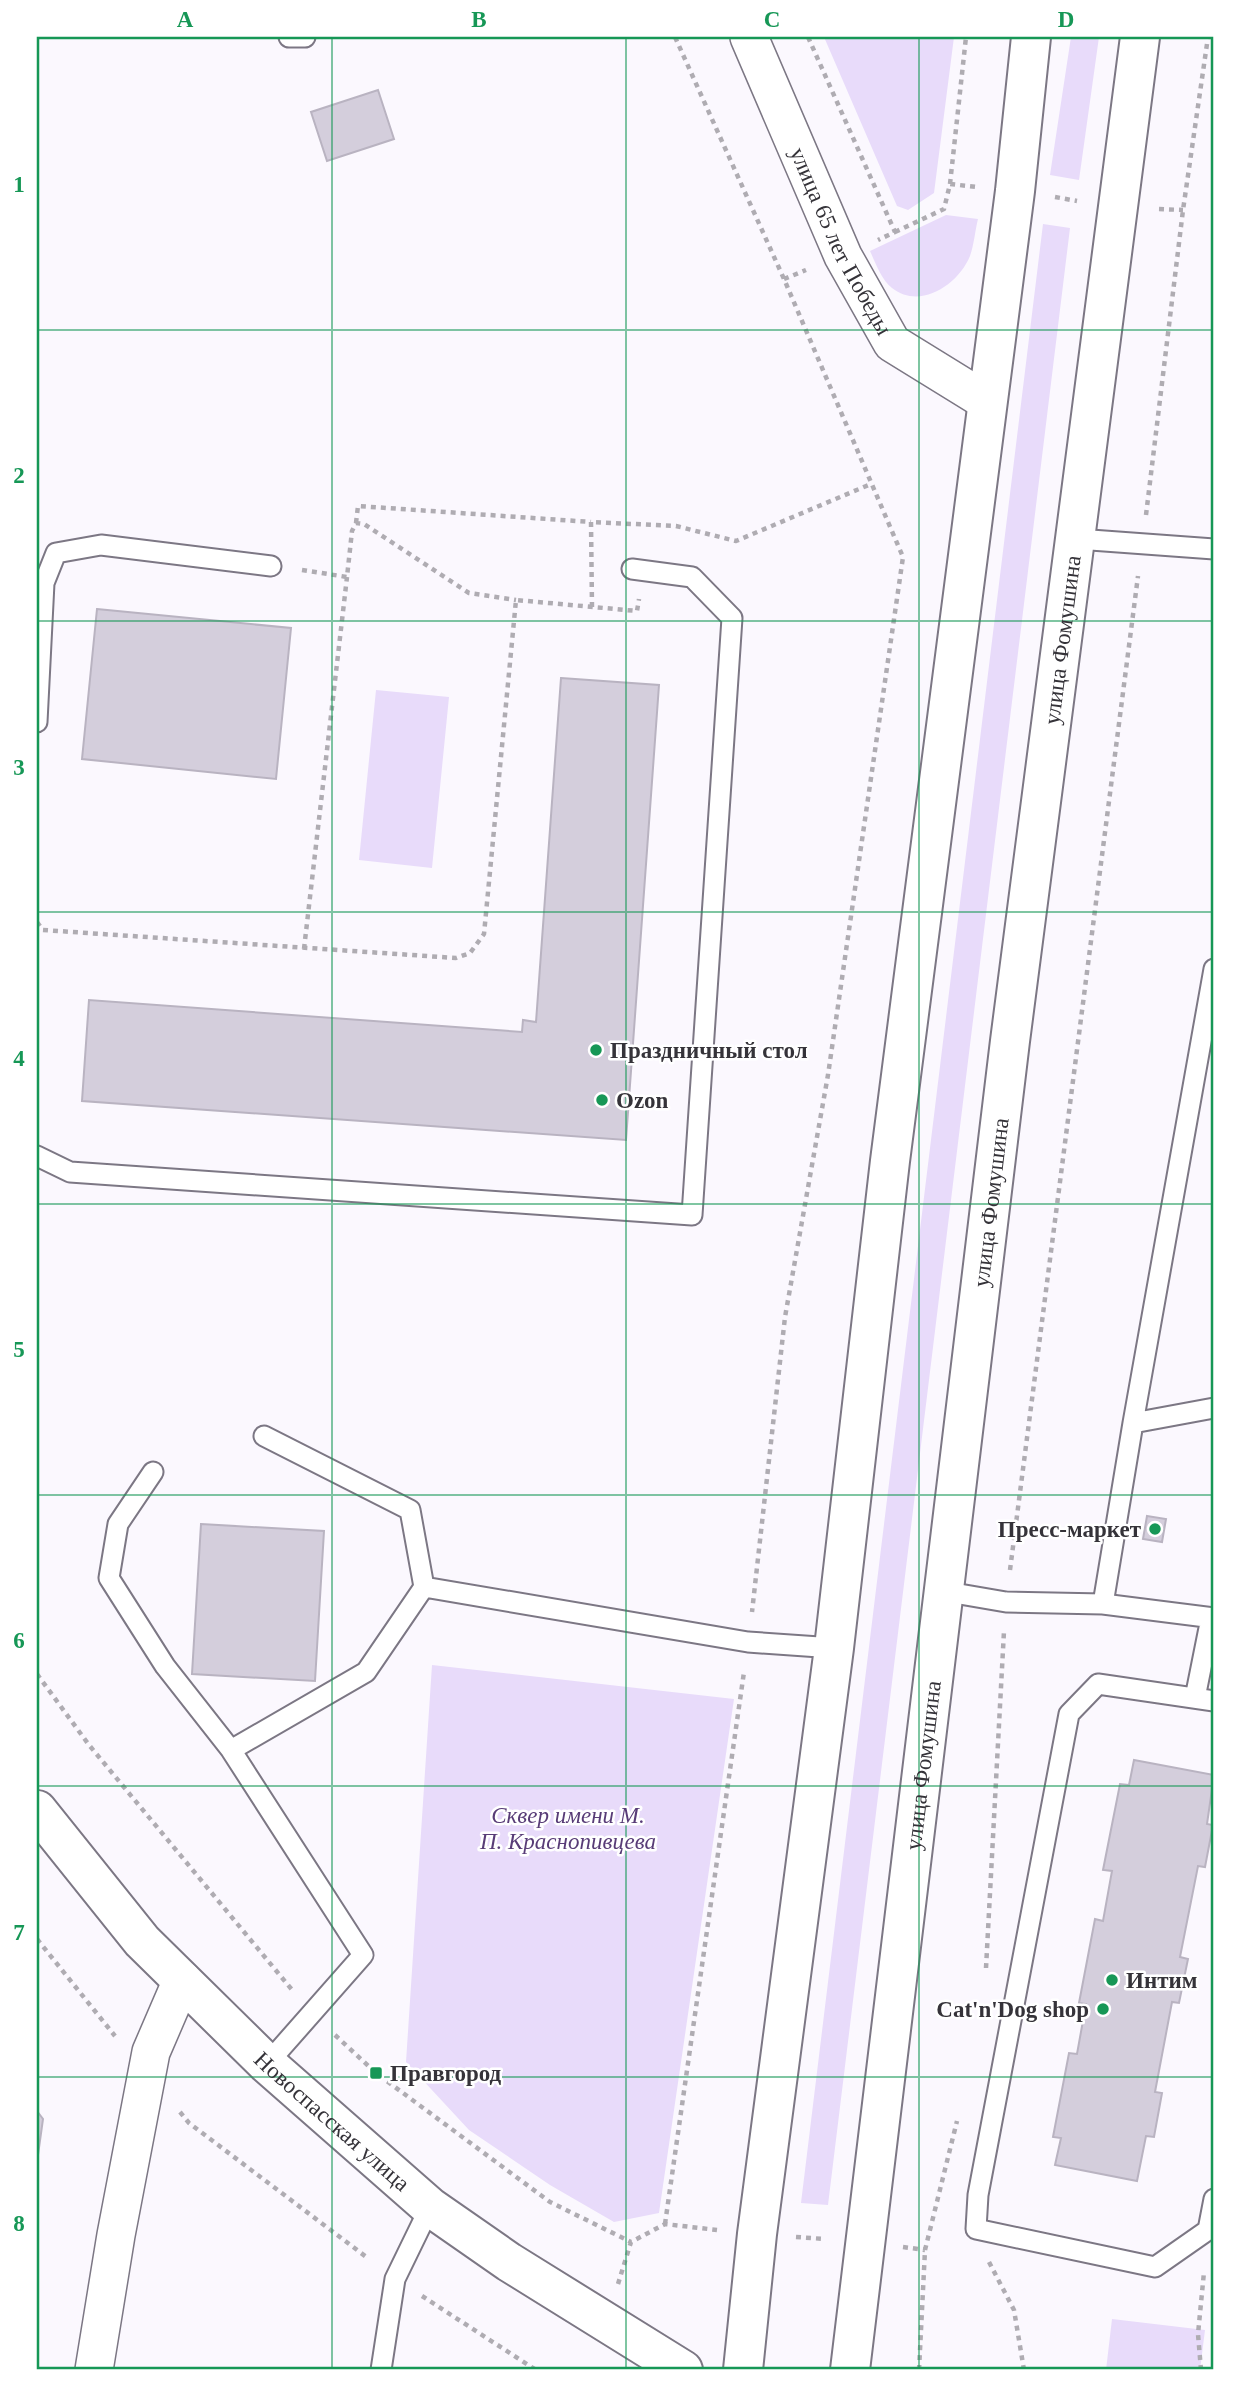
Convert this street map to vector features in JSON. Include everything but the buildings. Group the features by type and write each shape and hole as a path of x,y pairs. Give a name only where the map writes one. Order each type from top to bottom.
{"main road":[{"path":"743,2370 757,2234 834,1648 890,1161 1015,191 1031,37"},
{"name":"улица Фомушина","path":"850,2370 1010,1041 1140,37"},
{"name":"Новоспасская улица","path":"37,1810 142,1941 267,2064 430,2207 509,2262 683,2370"}],"street":[{"name":"улица 65 лет Победы","path":"748,37 843,256 892,343 986,401"},
{"path":"94,2370 116,2235 151,2052 182,1980"}],"lane":[{"path":"289,37 305,37"},
{"path":"1077,539 1214,549"},
{"path":"37,722 40,581 57,554 101,545 271,566"},
{"path":"37,1156 70,1172 692,1215 732,618 692,577 638,570"},
{"path":"1102,1604 1214,969"},
{"path":"1133,1423 1214,1408"},
{"path":"231,1750 366,1672 424,1587 410,1510 264,1436"},
{"path":"153,1472 118,1524 109,1578 165,1666 231,1750 363,1955 267,2064"},
{"path":"424,1587 748,1642 834,1648"},
{"path":"942,1591 1006,1602 1102,1604 1212,1618 1205,1699 1098,1684 1069,1714 978,2195 976,2229 1155,2267 1208,2230 1214,2199"},
{"path":"381,2370 395,2278 430,2207"}],"path":[{"path":"666,2224 748,1642 785,1317 828,1075 903,557 784,279 675,37"},
{"path":"950,184 966,37"},
{"path":"985,1981 1006,1602 1183,210 1208,37"},
{"path":"304,949 352,531 358,506 676,526 736,541 871,484"},
{"path":"590,522 592,607"},
{"path":"356,523 364,524 469,593 637,611 638,570"},
{"path":"271,566 347,577"},
{"path":"37,922 43,930 304,949 456,958 470,953 484,934 516,600"},
{"path":"37,1939 189,2123 395,2278 536,2370"},
{"path":"919,2370 925,2250 958,2116"},
{"path":"615,2294 631,2242 666,2224 720,2230"},
{"path":"976,2229 990,2267 1014,2311 1024,2370"},
{"path":"1200,2370 1198,2334 1208,2230"},
{"path":"784,2236 838,2240"}],"green space":[{"path":"824,37 954,37 934,193 908,210 897,206"},
{"path":"1071,37 1099,37 1079,180 1050,175"},
{"path":"946,215 978,219 970,256 964,267 947,285 926,295 903,294 892,288 882,276 870,251"},
{"path":"1043,224 1070,228 828,2205 801,2203"},
{"path":"376,690 449,697 432,868 359,860"},
{"name":"Сквер имени М. П. Краснопивцева","path":"432,1665 734,1699 659,2213 614,2222 550,2185 469,2130 406,2062"},
{"path":"1112,2319 1205,2330 1200,2370 1106,2370"}],"place":[{"name":"Праздничный стол","path":"596,1050"},
{"name":"Ozon","path":"602,1100"},
{"name":"Пресс-маркет","path":"1155,1529"},
{"name":"Интим","path":"1112,1980"},
{"name":"Cat'n'Dog shop","path":"1103,2009"},
{"name":"Правгород","path":"376,2073"}]}
